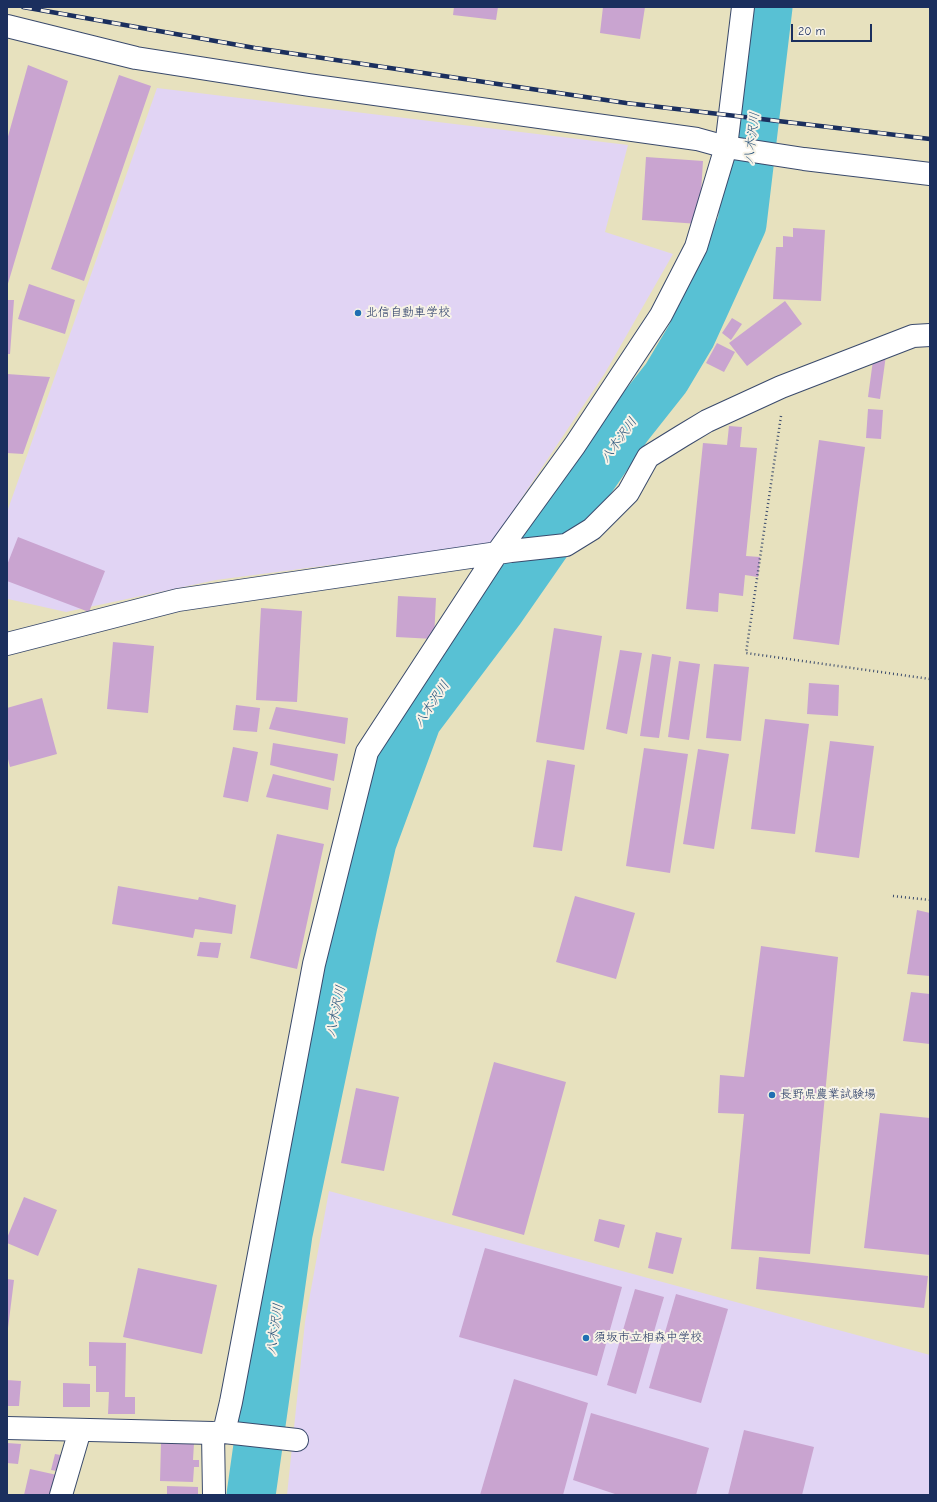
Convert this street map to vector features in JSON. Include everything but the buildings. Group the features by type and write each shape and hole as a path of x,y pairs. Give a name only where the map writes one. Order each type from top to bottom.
{"street":[{"path":"214,1495 218,1433 231,1402 314,964 367,752 576,445 661,315 696,247 726,147 743,7"},
{"path":"7,26 136,58 309,86 697,139 726,147 804,159 930,174"},
{"path":"7,644 178,600 504,552 566,545 592,529 628,493 648,457 707,421 781,387 913,336 930,335"},
{"path":"7,1428 218,1433 296,1440"},
{"path":"61,1495 80,1430"}],"path":[{"path":"781,387 782,410 746,653 930,679"},
{"path":"893,896 930,900"}],"shaded area":[{"name":"北信自動車学校","path":"157,88 628,145 605,232 673,254 605,373 491,544 216,580 66,612 8,599 7,512"},
{"name":"須坂市立相森中学校","path":"329,1191 930,1355 930,1495 287,1495 305,1322"}],"waterway":[{"name":"八木沢川","path":"251,1495 288,1234 372,842 417,720 500,610 628,426 666,378 691,336 742,224 768,7"}],"railway":[{"path":"23,7 255,48 626,103 930,139"}],"place":[{"name":"北信自動車学校","path":"358,313"},
{"name":"長野県農業試験場","path":"772,1095"},
{"name":"須坂市立相森中学校","path":"586,1338"}]}
